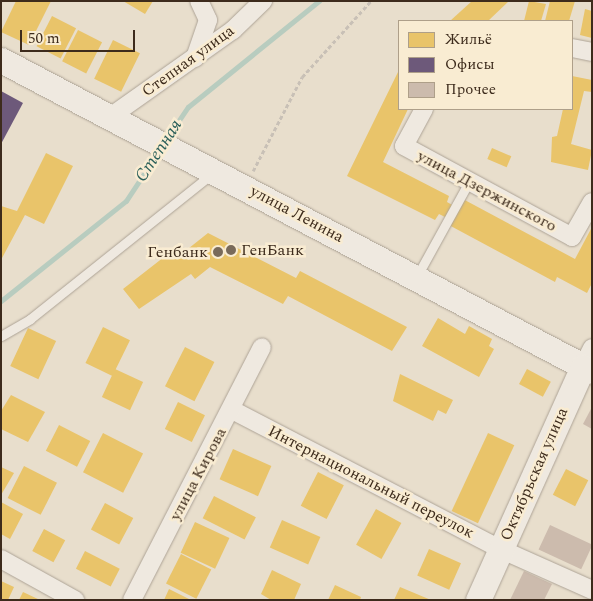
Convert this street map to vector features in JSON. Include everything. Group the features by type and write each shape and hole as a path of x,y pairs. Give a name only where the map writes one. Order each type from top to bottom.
{"main road":[{"name":"улица Ленина","path":"1,60 417,277 589,361"},
{"name":"Октябрьская улица","path":"478,600 500,549 589,361"}],"street":[{"path":"195,58 208,20 199,1"},
{"name":"Степная улица","path":"117,120 263,1"},
{"path":"573,48 592,52"},
{"name":"улица Дзержинского","path":"423,110 404,146 470,180 572,237 592,202"},
{"name":"улица Кирова","path":"132,600 232,410 262,347"},
{"name":"Интернациональный переулок","path":"232,410 500,549 592,590"},
{"path":"1,560 75,600"}],"lane":[{"path":"1,336 30,319 205,166"},
{"path":"417,277 470,180"}],"path":[{"path":"245,187 302,77 371,1"}],"building: Жильё":[{"path":"16,1 51,1 29,45 1,32"},
{"path":"123,1 153,1 145,14"},
{"path":"472,1 509,1 489,20 451,20"},
{"path":"529,1 546,4 541,20 524,20"},
{"path":"550,1 575,1 569,20 545,20"},
{"path":"585,9 592,11 592,38 580,35"},
{"path":"52,16 76,28 61,59 37,46"},
{"path":"78,30 102,42 86,73 62,61"},
{"path":"113,40 140,53 121,92 94,79"},
{"path":"398,72 398,110 408,110 383,162 449,196 447,202 454,206 447,218 439,214 435,220 347,176"},
{"path":"573,76 592,80 592,92 584,91 571,144 592,150 588,170 551,162 552,137 557,136 563,110 573,110"},
{"path":"492,148 511,156 507,167 487,159"},
{"path":"46,153 73,166 44,224 25,215 1,260 1,206 17,211"},
{"path":"461,198 575,259 592,227 592,283 587,293 557,277 555,282 447,224"},
{"path":"208,233 296,278 300,271 407,327 392,351 288,296 283,304 210,267 195,279 191,274 139,309 123,289 173,250 179,256"},
{"path":"438,318 465,334 469,326 492,339 489,346 494,349 479,377 422,346"},
{"path":"103,327 130,340 112,376 85,363"},
{"path":"28,328 56,341 38,379 10,366"},
{"path":"185,347 214,362 194,401 165,386"},
{"path":"115,369 143,382 130,410 102,397"},
{"path":"527,369 551,382 543,397 519,384"},
{"path":"400,374 453,400 446,414 438,410 433,421 393,401"},
{"path":"11,395 45,412 28,442 1,429 1,411"},
{"path":"178,402 205,415 192,442 165,429"},
{"path":"59,425 90,441 77,467 46,451"},
{"path":"103,433 143,453 123,493 83,472"},
{"path":"488,433 514,445 478,523 452,511"},
{"path":"233,449 271,466 258,496 220,479"},
{"path":"24,466 57,483 41,515 8,498"},
{"path":"1,467 14,473 1,495"},
{"path":"566,469 588,480 575,506 553,495"},
{"path":"318,472 344,485 327,519 301,506"},
{"path":"214,496 256,517 245,540 203,518"},
{"path":"1,502 23,514 10,539 1,534"},
{"path":"105,503 133,518 119,545 91,529"},
{"path":"376,509 401,523 381,559 356,545"},
{"path":"282,520 320,537 308,564 270,547"},
{"path":"195,522 229,538 215,569 181,553"},
{"path":"44,529 65,540 53,562 32,551"},
{"path":"429,549 461,563 449,590 417,575"},
{"path":"85,551 120,569 111,587 76,569"},
{"path":"181,554 211,569 196,599 166,583"},
{"path":"272,570 301,584 294,600 271,600 261,594"},
{"path":"1,581 14,587 8,600 1,600"},
{"path":"335,585 361,597 360,600 328,600"},
{"path":"400,587 431,600 394,600"},
{"path":"169,589 191,600 164,600"},
{"path":"23,592 40,600 19,600"}],"building: Офисы":[{"path":"1,91 23,103 1,144"}],"building: Прочее":[{"path":"592,407 592,429 583,424"},
{"path":"550,525 592,545 581,569 539,549"},
{"path":"524,571 552,584 544,600 510,600"}],"waterway":[{"name":"Степная","path":"167,138 188,107 319,1"},
{"name":"Степная","path":"1,301 126,201 159,151"}],"place":[{"name":"ГенБанк","path":"231,250"},
{"name":"Генбанк","path":"218,252"}]}
